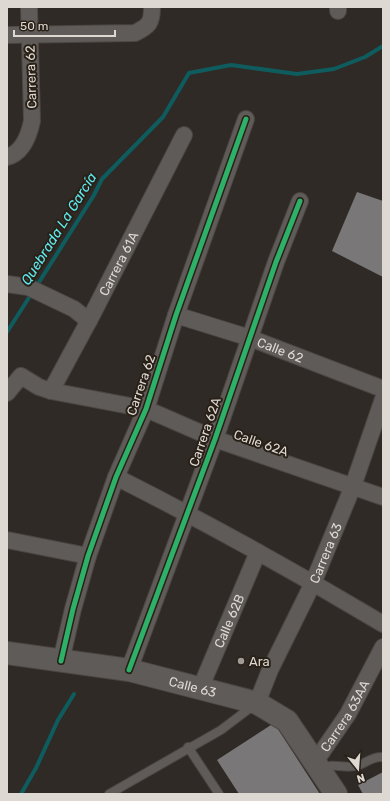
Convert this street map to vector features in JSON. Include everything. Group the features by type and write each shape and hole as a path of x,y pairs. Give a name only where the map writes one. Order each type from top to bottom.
{"street":[{"name":"Carrera 62","path":"7,157 12,156 24,144 30,133 32,121 28,7"},
{"path":"7,35 135,33 146,27 152,18 152,7"},
{"name":"Carrera 62","path":"61,661 73,609 88,556 116,477 146,409 176,315 246,119"},
{"name":"Carrera 61A","path":"45,389 89,321 184,135"},
{"name":"Carrera 62A","path":"129,670 215,439 276,262 300,201"},
{"path":"7,284 28,287 74,309 89,321"},
{"name":"Calle 62","path":"176,315 250,338 383,389"},
{"path":"7,393 21,376 45,389"},
{"name":"Calle 62A","path":"45,389 146,409 215,439 383,497"},
{"name":"Carrera 63","path":"256,703 270,670 313,583 353,486 383,399"},
{"path":"116,477 188,513 383,624"},
{"path":"7,540 88,556"},
{"name":"Calle 62B","path":"200,689 258,552"},
{"name":"Carrera 63AA","path":"318,766 348,714 383,647"},
{"name":"Calle 63","path":"7,653 129,670 256,703 287,721 336,794"}],"lane":[{"path":"109,794 220,730 256,703"},
{"path":"188,748 219,794"},
{"path":"318,766 357,766 376,756 383,757"}],"building":[{"path":"357,192 383,201 383,277 332,251"},
{"path":"274,723 320,794 239,794 217,760"},
{"path":"383,772 383,794 363,794 358,785"}],"waterway":[{"name":"Quebrada La García","path":"36,287 94,195 102,179 163,117 189,73 231,65 297,74 334,69 365,57 383,46"},
{"name":"Quebrada La García","path":"7,332 32,293"},
{"path":"21,794 36,768 58,720 74,694"}],"cycle path":[{"path":"61,661 73,609 88,556 116,477 146,409 176,315 246,119"},
{"path":"129,670 215,439 276,262 300,201"}],"place":[{"name":"Ara","path":"241,661"}]}
